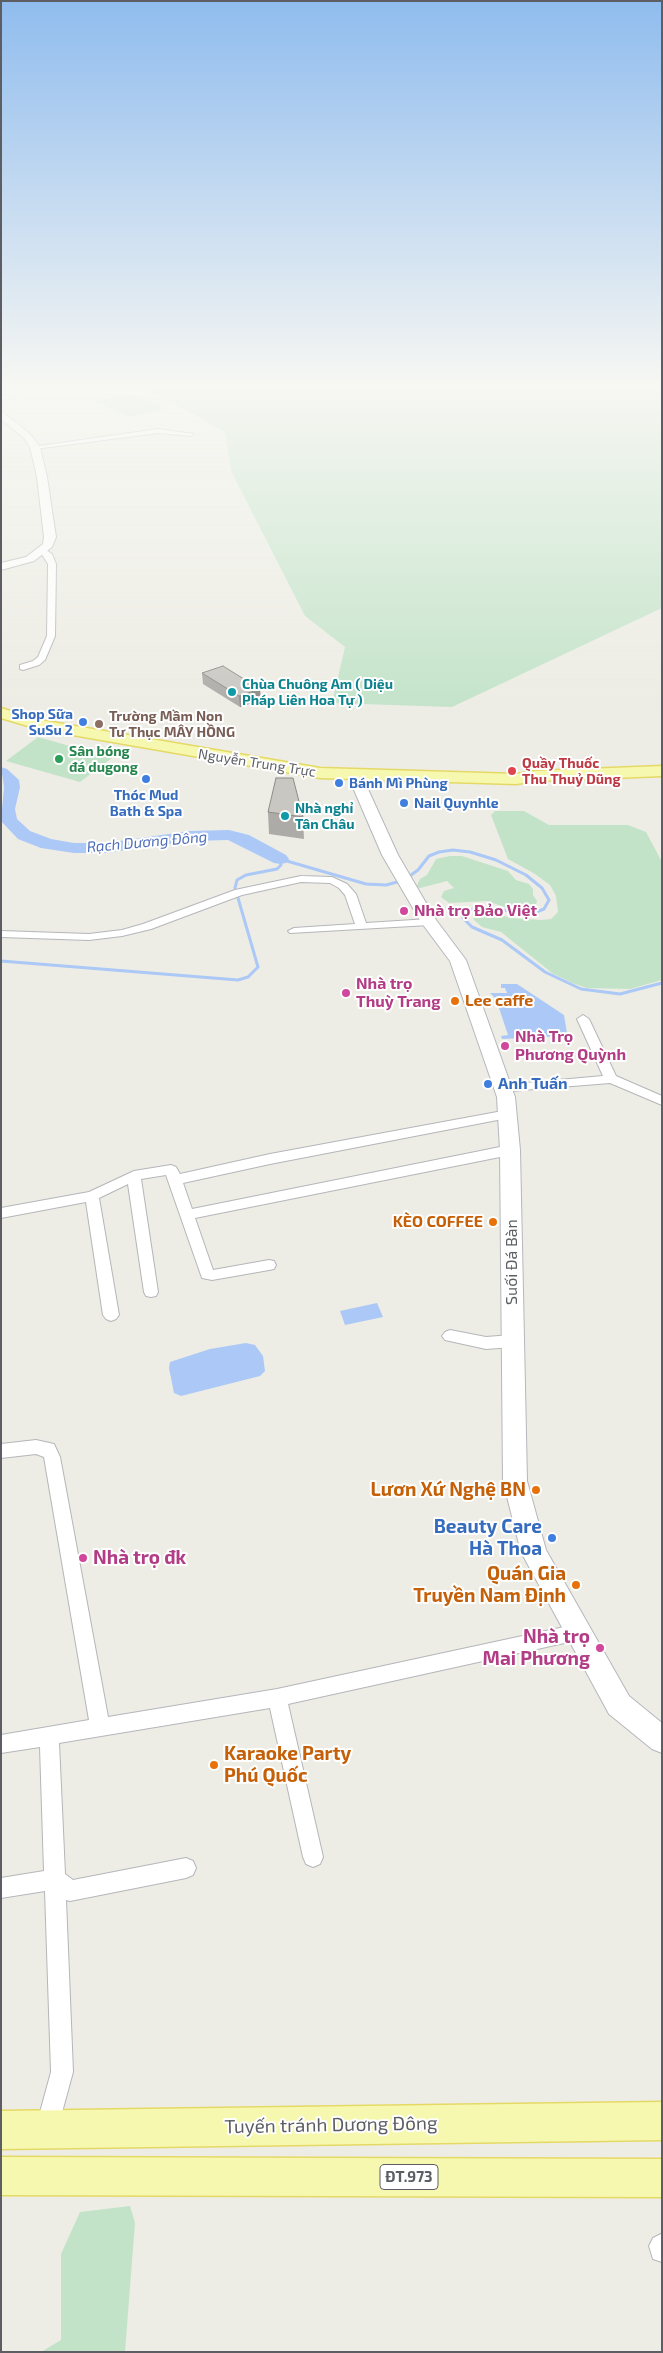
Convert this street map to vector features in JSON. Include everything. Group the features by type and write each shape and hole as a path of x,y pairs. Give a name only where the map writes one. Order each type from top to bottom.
{"main road":[{"name":"Nguyễn Trung Trực","path":"1,713 38,724 173,749 294,770 355,776 516,779 536,776 662,771"},
{"name":"Nguyễn Trung Trực","path":"516,779 534,783 558,783 662,778"},
{"name":"Tuyến tránh Dương Đông","path":"1,2130 662,2121"},
{"name":"ĐT.973","path":"14,2176 662,2178"}],"street":[{"path":"1,566 30,559 48,545 50,537 44,494"},
{"path":"23,666 36,663 42,658 52,636 52,564 49,556 43,550"},
{"name":"Suối Đá Bàn","path":"355,776 390,856 429,922 458,960 506,1097 510,1150 515,1481 534,1552 619,1705 662,1740"},
{"path":"1,934 48,938 104,936 147,927 217,900 282,881 318,878 332,880 348,890 362,926"},
{"path":"294,931 429,922"},
{"path":"582,1019 611,1079"},
{"path":"503,1089 611,1079 662,1101"},
{"path":"175,1180 270,1159 508,1114"},
{"path":"188,1215 510,1150"},
{"path":"1,1213 92,1196 134,1176 170,1170 188,1215 207,1274 212,1275 269,1265"},
{"path":"134,1176 150,1292"},
{"path":"92,1196 111,1315"},
{"path":"450,1336 486,1343 512,1341"},
{"path":"1,1451 36,1447 48,1449 52,1457 100,1727"},
{"path":"1,1744 277,1698 578,1632"},
{"path":"277,1698 312,1857"},
{"path":"47,2130 62,2072 49,1735"},
{"path":"1,1888 55,1879 70,1891 186,1868"},
{"path":"661,2246 662,2250"}],"green space":[{"path":"243,494 662,494 662,608 452,707 332,703 345,647 305,616"},
{"name":"Sân bóng đá dugong","path":"38,737 112,758 80,782 6,761"},
{"path":"495,811 524,811 549,825 628,825 646,832 662,862 662,980 630,989 587,988 552,973 501,932 482,927 473,919 477,914 487,912 497,913 510,918 541,920 551,919 558,912 556,896 550,885 508,859 491,815"},
{"path":"462,856 508,871 516,880 529,884 533,889 533,895 537,901 535,908 519,912 487,901 449,903 441,897 444,891 454,888 447,881 420,888 416,887 420,879 427,875 436,859"},
{"path":"130,2206 135,2223 125,2352 41,2352 61,2340 61,2254 80,2212"}],"water":[{"path":"501,984 517,984 564,1015 567,1033 563,1036 502,1039 501,1036 508,1035 496,999 490,993 507,993 505,988 501,988"},
{"path":"377,1303 383,1317 345,1325 340,1311"},
{"path":"246,1343 255,1345 263,1356 265,1371 260,1376 181,1396 174,1393 169,1368 170,1362 210,1349"}],"building":[{"path":"223,666 260,689 239,696 202,673"},
{"path":"276,778 293,778 303,817 268,812"}],"waterway":[{"name":"Rạch Dương Đông","path":"1,772 11,780 12,787 7,809 9,820 24,835 47,844 74,848 105,848 190,836 229,835 243,839 280,859"},
{"path":"407,878 418,870 429,856 439,852 453,850 470,852 496,860 526,875 542,888 549,900 544,909 534,913 492,909 468,910 463,918 472,927 502,940 545,972 581,989 620,994 662,983"},
{"path":"235,888 237,880 246,875 277,869 281,865 280,859 366,884 386,885 401,881"},
{"name":"Rạch Dương Đông","path":"1,961 238,980 248,977 258,967 238,898"}],"place":[{"name":"Chùa Chuông Am ( Diệu Pháp Liên Hoa Tự )","path":"232,692"},
{"name":"Shop Sữa SuSu 2","path":"83,722"},
{"name":"Trường Mầm Non Tư Thục MÂY HỒNG","path":"99,724"},
{"name":"Sân bóng đá dugong","path":"59,759"},
{"name":"Quầy Thuốc Thu Thuỷ Dũng","path":"512,771"},
{"name":"Thóc Mud Bath & Spa","path":"146,779"},
{"name":"Bánh Mì Phùng","path":"339,783"},
{"name":"Nail Quynhle","path":"404,803"},
{"name":"Nhà nghỉ Tân Châu","path":"285,816"},
{"name":"Nhà trọ Đảo Việt","path":"404,911"},
{"name":"Nhà trọ Thuỳ Trang","path":"346,993"},
{"name":"Lee caffe","path":"455,1001"},
{"name":"Nhà Trọ Phương Quỳnh","path":"505,1046"},
{"name":"Anh Tuấn","path":"488,1084"},
{"name":"KÈO COFFEE","path":"493,1222"},
{"name":"Lươn Xứ Nghệ BN","path":"536,1490"},
{"name":"Beauty Care Hà Thoa","path":"552,1538"},
{"name":"Nhà trọ đk","path":"83,1558"},
{"name":"Quán Gia Truyền Nam Định","path":"576,1585"},
{"name":"Nhà trọ Mai Phương","path":"600,1648"},
{"name":"Karaoke Party Phú Quốc","path":"214,1765"}]}
